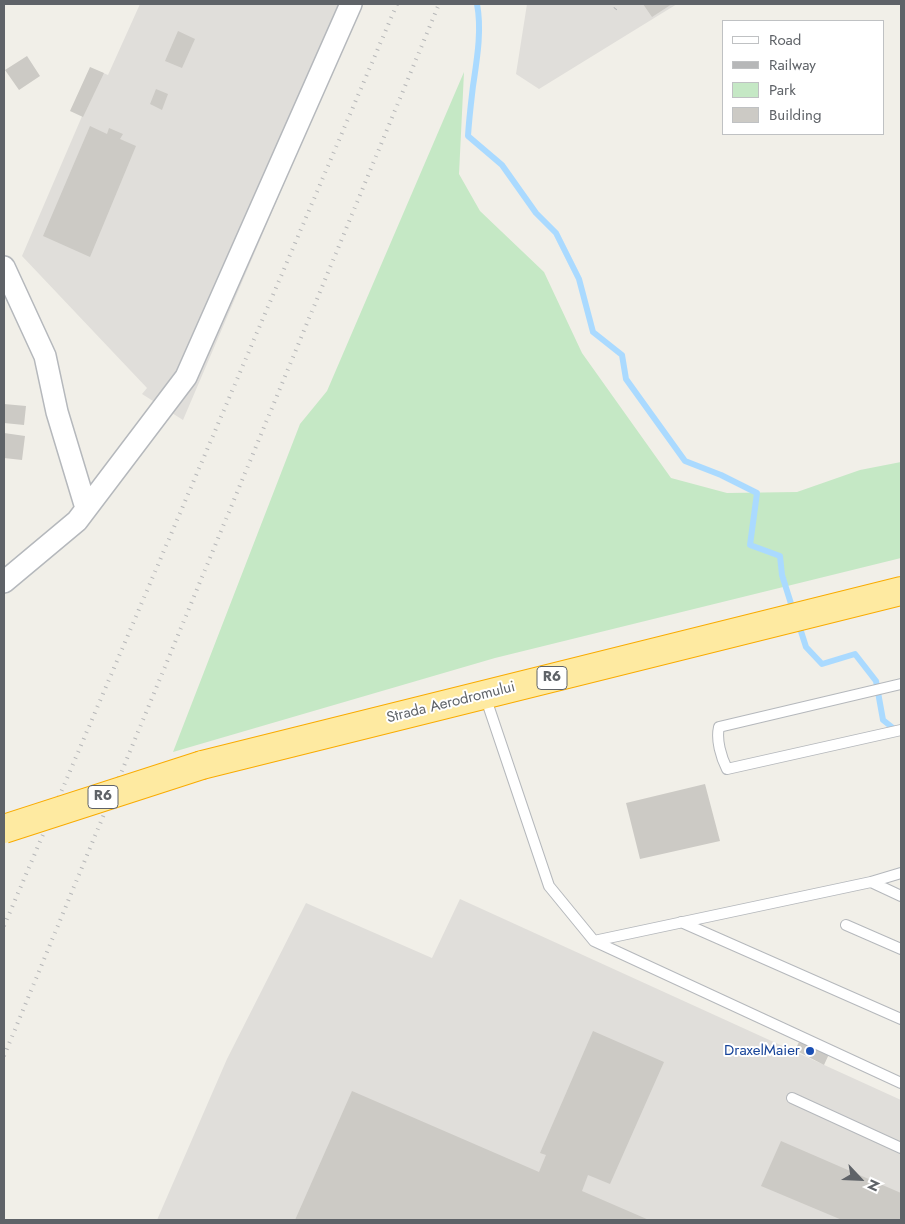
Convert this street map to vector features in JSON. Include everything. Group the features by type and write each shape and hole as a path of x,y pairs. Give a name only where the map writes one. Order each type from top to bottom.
{"highway":[{"name":"Strada Aerodromului","path":"4,829 202,765 901,591"}],"street":[{"path":"4,582 77,521 186,377 352,4"},
{"path":"4,267 45,356 57,412 86,508"}],"lane":[{"path":"901,684 719,727 717,734 727,769 901,730"},
{"path":"485,695 549,886 594,941 901,1083"},
{"path":"594,941 871,882 901,872"},
{"path":"871,882 901,896"},
{"path":"681,922 901,1019"},
{"path":"846,925 901,950"},
{"path":"792,1098 901,1148"}],"shaded area":[{"path":"140,4 361,4 183,420 142,394 147,388 22,256 101,72 108,75"},
{"path":"527,4 677,4 539,89 516,74"},
{"path":"460,899 901,1100 901,1220 157,1220 227,1059 306,903 432,958"}],"green space":[{"path":"464,72 459,174 480,211 544,272 582,353 671,478 727,493 797,492 860,470 901,462 901,558 495,658 173,752 300,424 327,391"}],"building":[{"path":"643,4 672,4 652,17"},
{"path":"178,31 195,39 182,68 165,61"},
{"path":"27,56 40,76 19,90 5,70"},
{"path":"90,67 104,73 83,117 70,111"},
{"path":"156,89 168,94 162,110 150,104"},
{"path":"90,126 107,134 109,128 123,134 120,139 136,146 90,257 43,236"},
{"path":"4,404 26,406 24,425 4,423"},
{"path":"4,433 25,436 22,460 4,458"},
{"path":"705,784 720,841 640,859 626,803"},
{"path":"593,1031 664,1062 610,1184 588,1175 582,1191 649,1220 295,1220 352,1091 539,1172 546,1155 540,1153"},
{"path":"800,1040 829,1054 824,1065 795,1050"},
{"path":"781,1141 901,1193 901,1220 842,1220 761,1186"}],"waterway":[{"path":"477,4 479,24 478,45 468,136 502,165 536,213 556,233 579,279 593,332 622,355 626,379 685,461 721,475 757,493 750,545 780,556 782,575 793,610"},
{"path":"798,622 806,647 822,664 855,654 876,681 883,720 898,732"}],"railway":[{"path":"4,926 397,4"},
{"path":"4,1056 439,4"},
{"path":"615,9 619,4"}],"place":[{"name":"DraxelMaier","path":"810,1051"}]}
